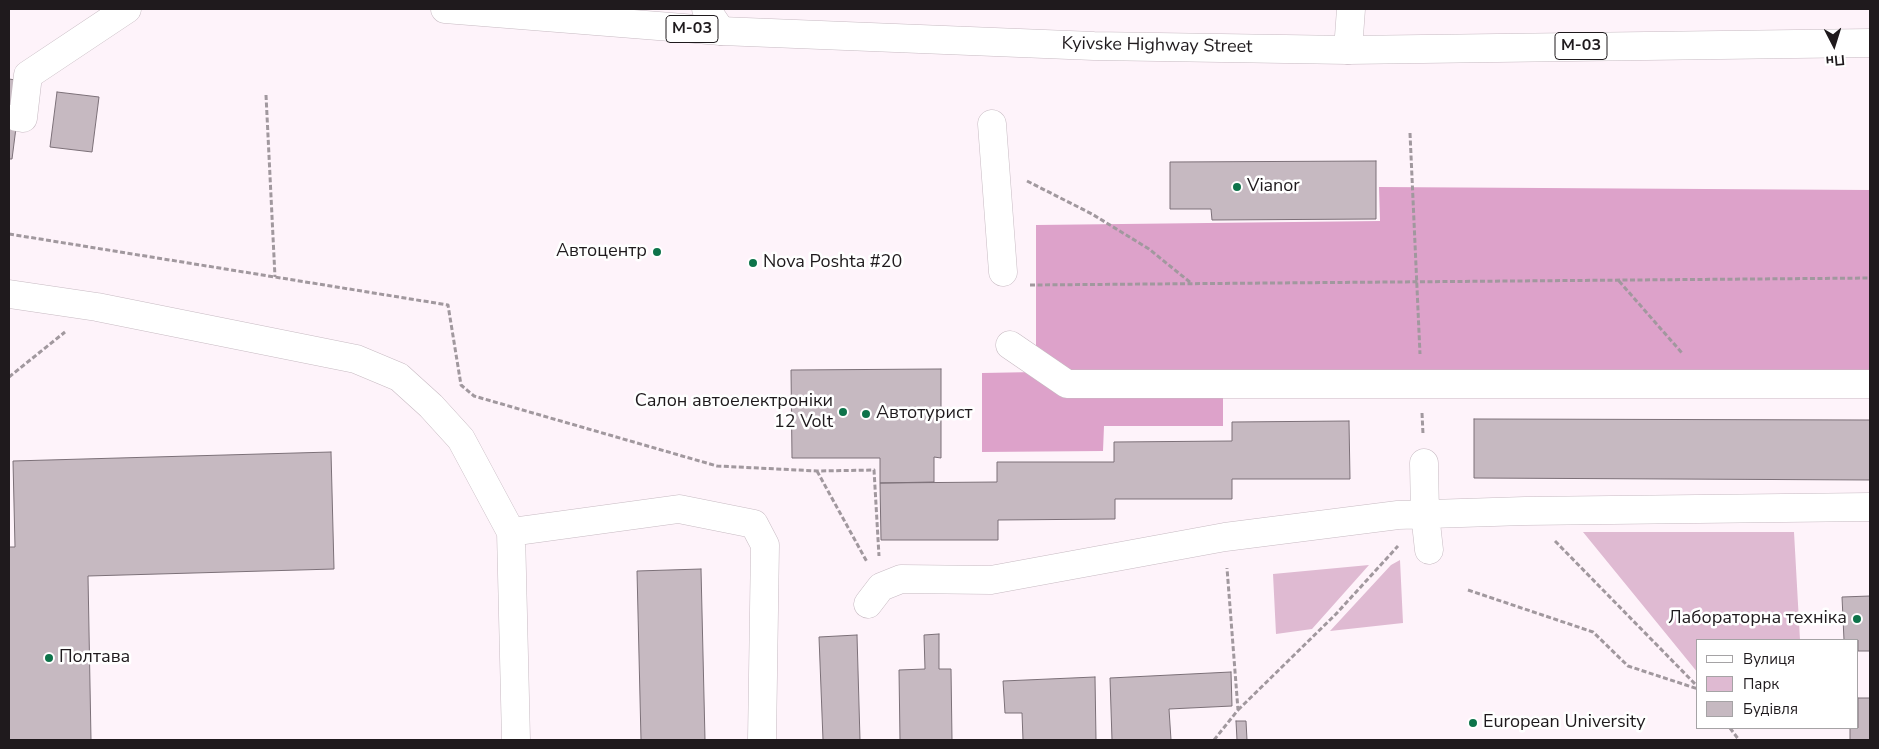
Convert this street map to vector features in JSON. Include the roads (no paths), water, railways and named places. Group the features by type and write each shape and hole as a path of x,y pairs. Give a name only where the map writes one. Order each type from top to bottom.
{"main road":[{"path":"17,117 23,118 28,75 127,9"},
{"name":"Kyivske Highway Street","path":"445,9 511,12 721,31 1094,46 1348,50 1870,43"},
{"path":"706,9 721,31"},
{"path":"1348,50 1351,9"},
{"path":"992,124 1003,272"},
{"path":"9,294 97,307 356,359 399,377 431,406 461,439 511,532 516,740"},
{"path":"1010,345 1067,384 1870,384"},
{"path":"1424,463 1425,514 1429,550"},
{"path":"874,596 901,579 992,580 1225,537 1398,515 1525,511 1870,507"},
{"path":"511,532 678,509 754,524 765,545 762,740"}],"place":[{"name":"Vianor","path":"1237,187"},
{"name":"Автоцентр","path":"657,252"},
{"name":"Nova Poshta #20","path":"753,263"},
{"name":"Салон автоелектроніки 12 Volt","path":"843,412"},
{"name":"Автотурист","path":"866,414"},
{"name":"Лабораторна техніка","path":"1857,619"},
{"name":"Полтава","path":"49,658"},
{"name":"European University","path":"1473,723"}]}
